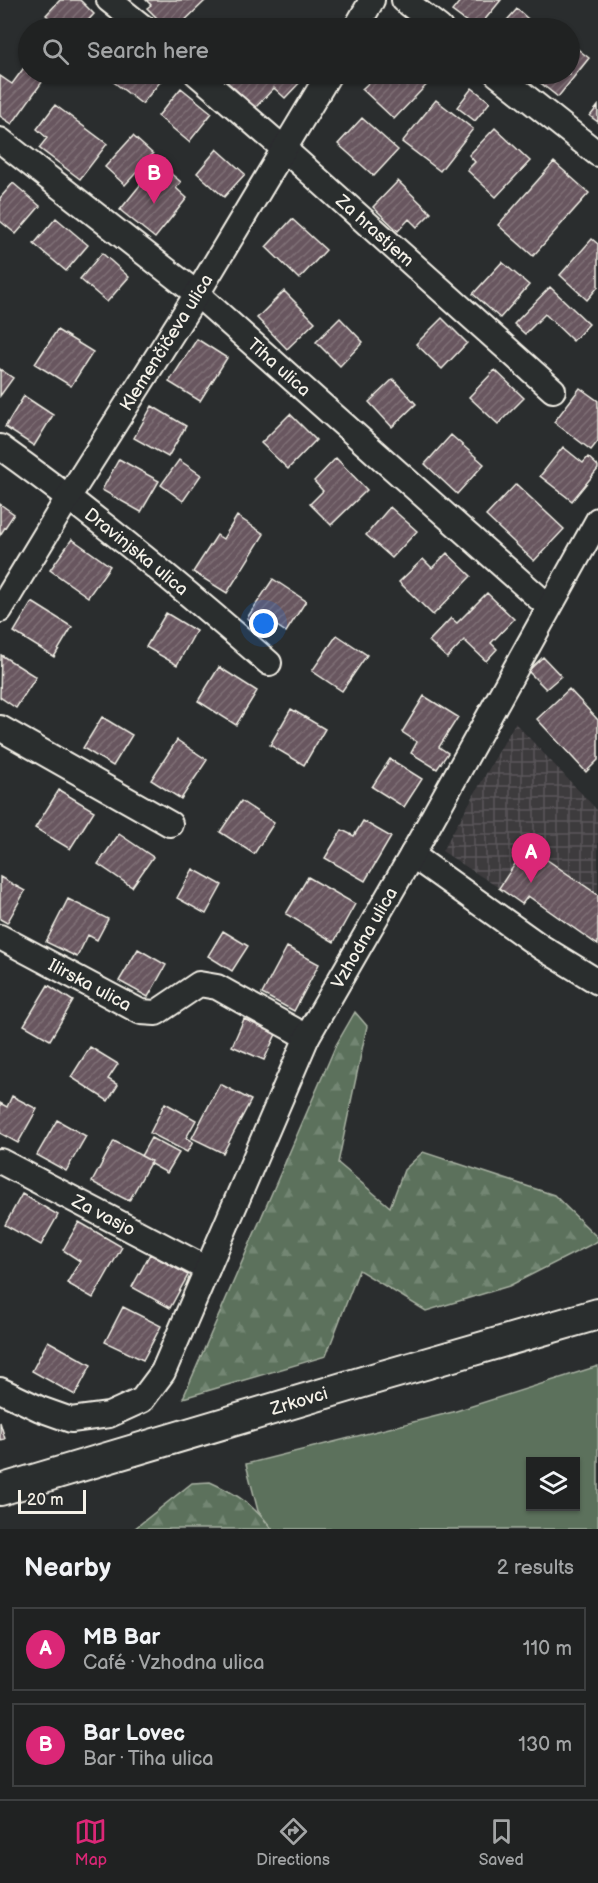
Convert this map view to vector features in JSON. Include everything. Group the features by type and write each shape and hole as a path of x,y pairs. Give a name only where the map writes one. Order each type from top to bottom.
{"street":[{"path":"109,0 132,18"},
{"path":"362,18 372,0"},
{"path":"404,0 427,18"},
{"name":"Za hrastjem","path":"209,84 552,390"},
{"name":"Klemenčičeva ulica","path":"0,610 197,294 323,84"},
{"path":"510,84 598,154"},
{"name":"Tiha ulica","path":"0,140 197,294 549,607"},
{"name":"Dravinjska ulica","path":"0,447 69,496 177,583 269,663"},
{"name":"Vzhodna ulica","path":"0,1390 40,1409 71,1420 109,1415 142,1400 163,1372 307,1037 412,855 598,520"},
{"path":"0,728 170,824"},
{"path":"412,855 541,947 598,982"},
{"name":"Ilirska ulica","path":"0,937 141,1012 156,1013 199,984 217,987 307,1037"},
{"name":"Za vasjo","path":"0,1161 207,1269"},
{"name":"Zrkovci","path":"0,1490 598,1314"}],"shaded area":[{"path":"515,723 598,811 598,895 527,847 499,888 442,851"}],"green space":[{"path":"355,1012 367,1026 338,1163 390,1207 404,1170 423,1152 554,1195 598,1238 598,1241 509,1286 426,1311 359,1270 326,1356 183,1398 336,1045"},
{"path":"598,1366 598,1529 272,1529 258,1511 246,1464 453,1412"},
{"path":"210,1482 244,1501 272,1529 134,1529 192,1483"}],"building":[{"path":"60,0 80,0 94,14 90,18 49,18 46,15"},
{"path":"146,0 206,0 187,18 157,18 147,8 151,5"},
{"path":"461,0 501,0 486,18 461,18 452,11"},
{"path":"517,9 527,18 509,18"},
{"path":"580,51 589,58 580,69"},
{"path":"0,76 12,84 18,76 18,84 41,84 12,124 0,116"},
{"path":"116,84 158,84 142,104"},
{"path":"230,84 298,84 285,98 274,88 255,108"},
{"path":"367,84 427,84 394,119 362,89"},
{"path":"542,84 568,84 558,97"},
{"path":"181,88 212,113 189,142 158,116"},
{"path":"472,88 490,102 475,121 457,107"},
{"path":"436,100 473,129 440,171 402,142"},
{"path":"55,105 107,144 80,179 39,148 47,138 37,129"},
{"path":"598,106 598,122 590,116"},
{"path":"362,118 398,150 374,176 338,144"},
{"path":"495,128 530,161 496,197 467,170 475,162 469,155"},
{"path":"133,136 153,154 125,185 105,167"},
{"path":"217,149 245,174 224,197 197,173"},
{"path":"554,162 589,193 533,256 498,225"},
{"path":"158,163 181,182 176,188 187,198 155,238 120,210"},
{"path":"398,181 431,213 417,227 409,219 398,231 373,207"},
{"path":"13,183 40,206 16,234 0,221 0,198"},
{"path":"56,218 88,245 66,271 34,244"},
{"path":"292,219 326,250 299,279 266,247"},
{"path":"592,239 598,244 598,287 587,300 560,275"},
{"path":"102,253 129,277 107,302 80,279"},
{"path":"502,262 529,285 500,318 473,294"},
{"path":"550,287 589,324 573,341 545,314 525,334 514,324"},
{"path":"284,291 315,322 287,349 257,318"},
{"path":"340,318 363,342 340,366 316,342"},
{"path":"442,318 467,343 442,369 416,344"},
{"path":"57,330 93,352 71,386 35,364"},
{"path":"197,339 227,358 200,401 169,382"},
{"path":"0,369 13,378 0,396"},
{"path":"495,370 524,398 498,424 469,397"},
{"path":"393,379 416,404 392,427 369,402"},
{"path":"580,388 598,401 598,441 591,450 554,422"},
{"path":"24,396 53,415 34,446 5,427"},
{"path":"152,406 186,426 168,457 134,438"},
{"path":"290,414 316,440 288,469 261,443"},
{"path":"451,435 484,464 457,494 425,464"},
{"path":"563,447 583,463 588,457 598,466 572,501 540,476"},
{"path":"336,458 367,490 331,525 310,504 323,491 314,481"},
{"path":"119,459 159,481 141,512 102,490"},
{"path":"179,460 201,475 183,501 161,485"},
{"path":"516,484 564,529 534,561 486,516"},
{"path":"0,504 14,514 0,535"},
{"path":"390,507 417,531 392,558 366,535"},
{"path":"237,516 264,534 227,593 193,572 217,535 223,539"},
{"path":"72,539 110,566 88,597 50,570"},
{"path":"447,553 471,576 433,615 399,582 423,559 432,568"},
{"path":"273,579 306,601 286,632 262,616 257,625 247,618"},
{"path":"487,593 514,619 491,643 497,649 486,661 464,640 447,658 429,641 451,618 457,623"},
{"path":"32,602 72,627 54,657 14,632"},
{"path":"166,613 196,631 177,665 146,647"},
{"path":"337,635 367,655 342,691 312,671"},
{"path":"1,655 36,677 16,708 0,697"},
{"path":"543,657 561,676 546,689 528,671"},
{"path":"219,667 257,691 236,725 198,701"},
{"path":"569,689 598,720 598,760 586,772 537,719"},
{"path":"424,696 458,717 439,747 448,753 437,769 411,753 417,742 402,732"},
{"path":"291,709 325,729 304,765 270,745"},
{"path":"102,717 132,735 113,766 83,748"},
{"path":"177,740 207,760 181,799 151,780"},
{"path":"390,759 422,779 404,807 372,787"},
{"path":"59,790 94,811 70,849 35,828"},
{"path":"241,801 274,823 254,854 220,832"},
{"path":"363,821 391,837 365,881 325,858 342,830 354,836"},
{"path":"119,834 153,857 132,887 98,864"},
{"path":"527,846 598,895 598,945 528,896 522,904 499,888"},
{"path":"193,869 222,885 206,914 177,898"},
{"path":"0,877 25,891 7,923 0,919"},
{"path":"308,877 355,904 334,942 286,914"},
{"path":"68,899 108,919 97,940 88,935 77,957 46,942"},
{"path":"223,931 248,946 232,971 208,956"},
{"path":"287,947 319,964 294,1011 262,994"},
{"path":"138,949 166,965 148,997 119,981"},
{"path":"48,985 73,1001 50,1040 24,1025"},
{"path":"244,1019 276,1034 264,1060 232,1046"},
{"path":"90,1047 118,1064 108,1079 118,1085 108,1101 71,1077"},
{"path":"220,1084 251,1100 223,1153 192,1138"},
{"path":"12,1096 37,1109 18,1143 0,1133 0,1103 7,1107"},
{"path":"165,1103 196,1120 186,1138 193,1142 187,1152 150,1133"},
{"path":"57,1120 86,1136 66,1171 37,1155"},
{"path":"151,1138 179,1153 167,1173 141,1156"},
{"path":"114,1141 151,1161 129,1201 92,1182"},
{"path":"22,1194 58,1215 41,1245 5,1225"},
{"path":"79,1222 122,1247 93,1298 67,1283 80,1261 63,1250"},
{"path":"150,1254 188,1275 170,1308 132,1287"},
{"path":"123,1307 161,1326 143,1360 105,1342"},
{"path":"48,1341 91,1365 75,1395 32,1371"},
{"path":"0,1422 5,1439 0,1440"}],"place":[{"name":"Bar Lovec","path":"154,204"},
{"name":"MB Bar","path":"531,883"}]}
